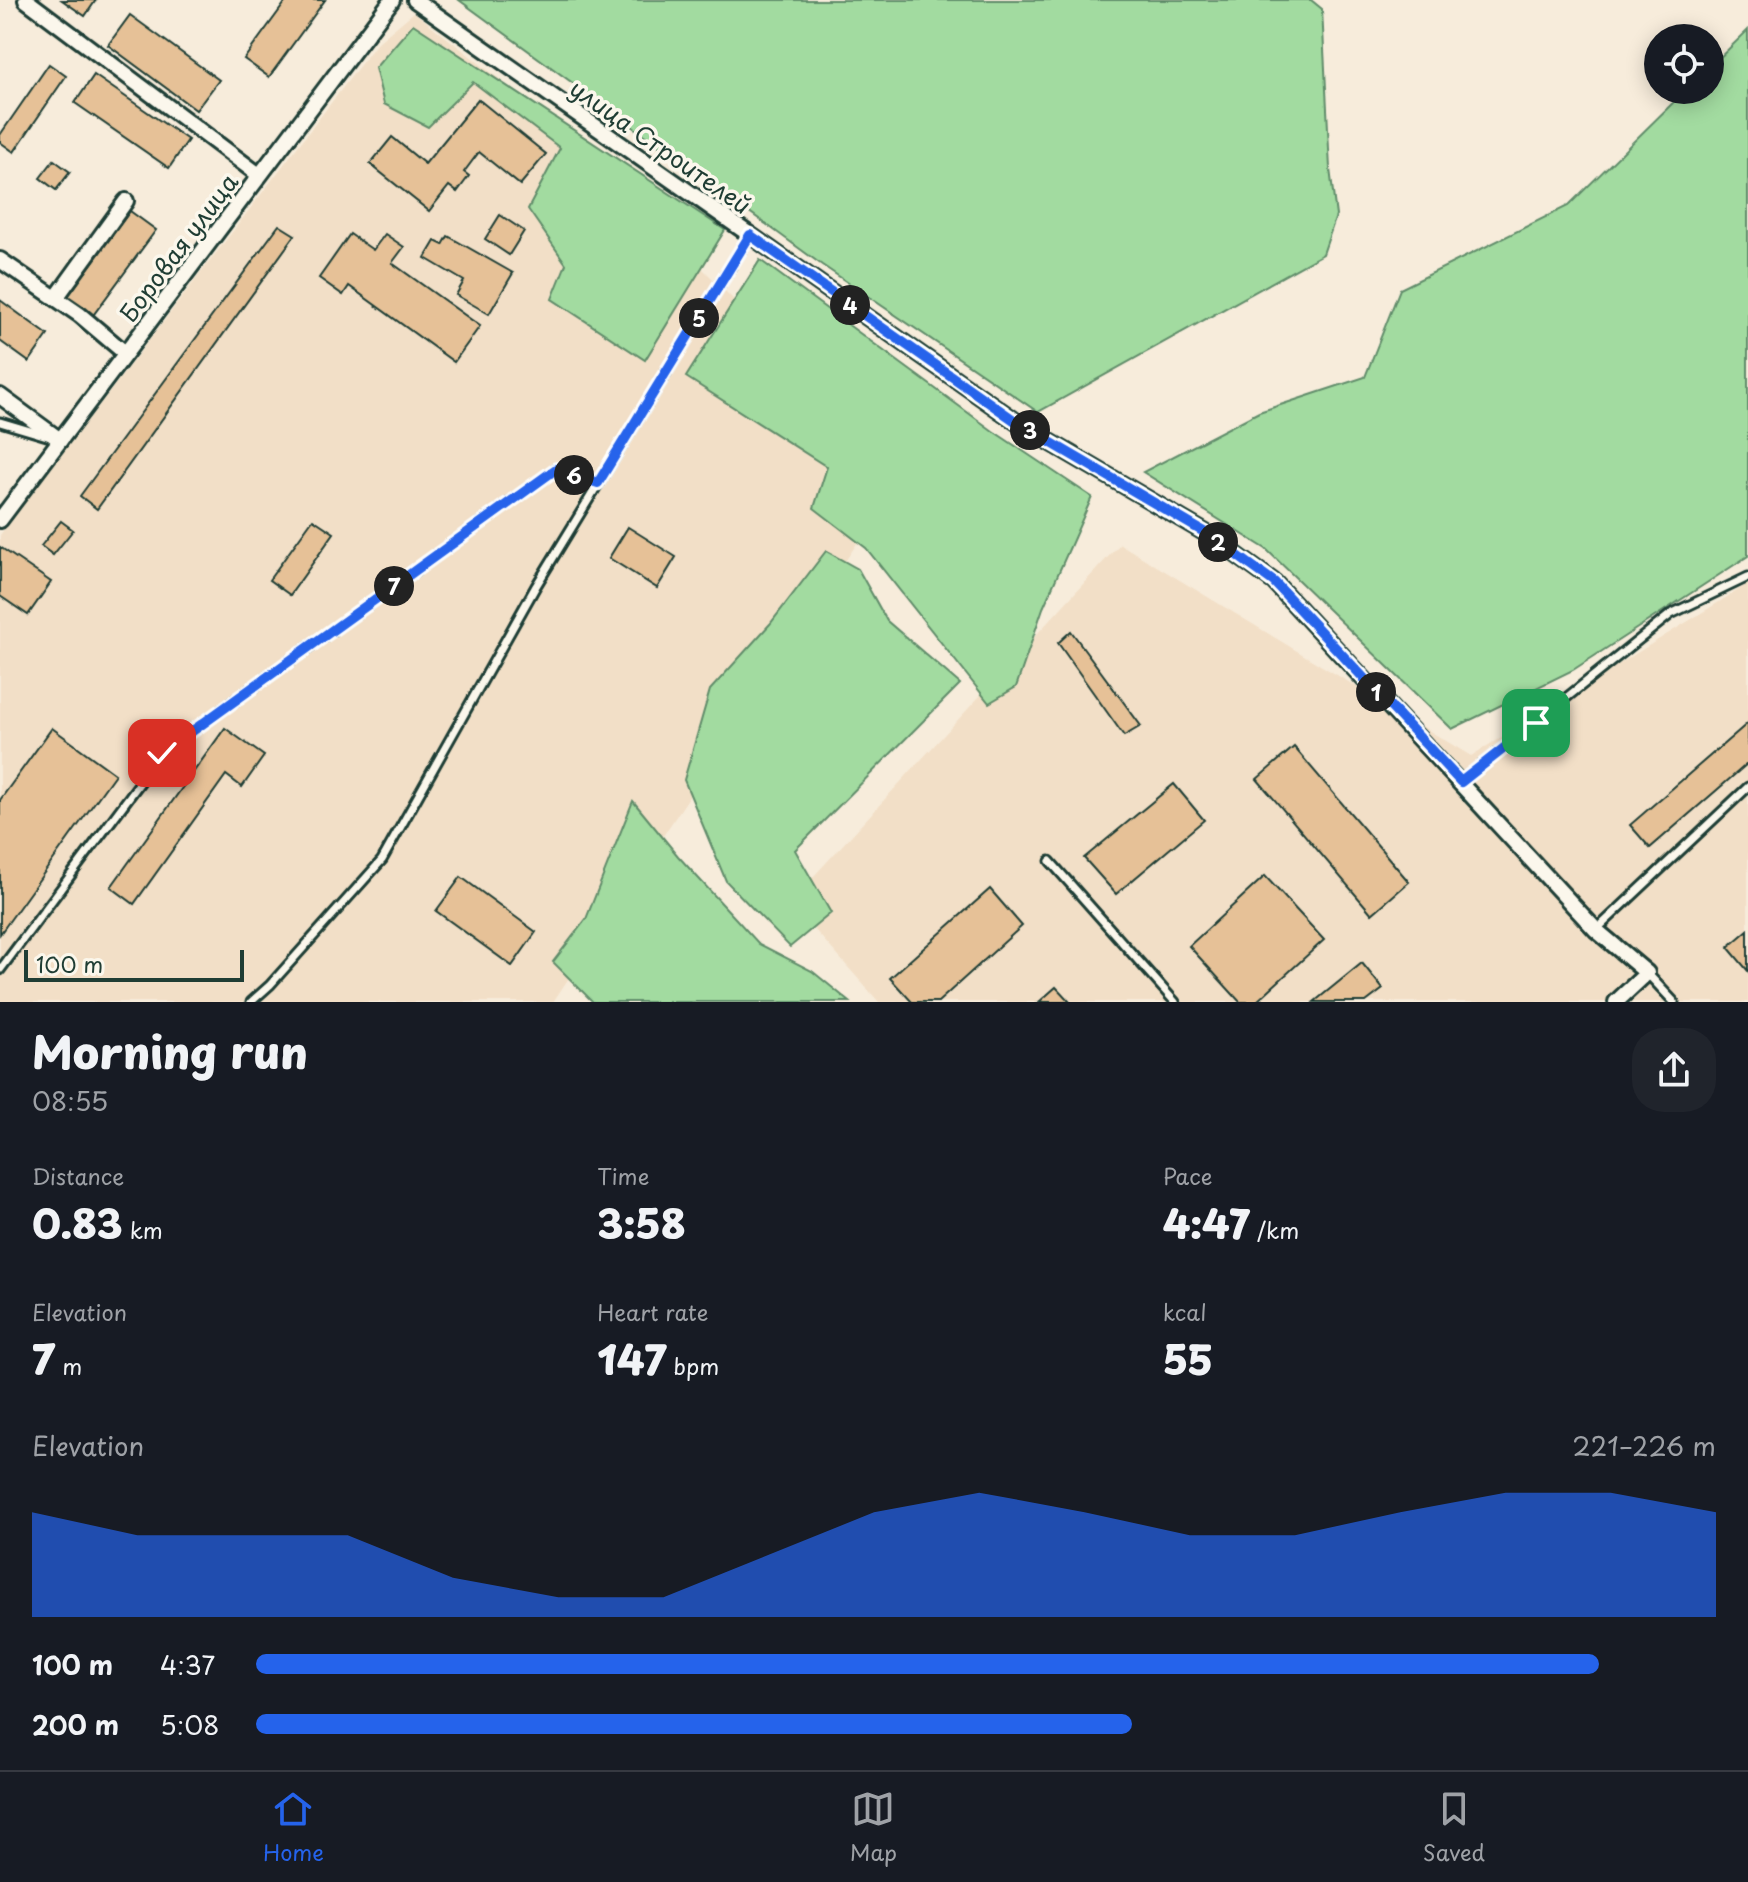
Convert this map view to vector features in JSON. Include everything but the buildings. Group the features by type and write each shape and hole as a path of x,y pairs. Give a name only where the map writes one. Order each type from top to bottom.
{"street":[{"path":"26,0 259,175"},
{"name":"Боровая улица","path":"0,520 392,0"},
{"name":"улица Строителей","path":"415,0 1021,425 1209,535 1274,582 1596,930 1647,973"},
{"path":"56,298 126,201"},
{"path":"0,260 56,298 125,353"},
{"path":"0,396 60,440"},
{"path":"1616,1002 1647,973"}],"lane":[{"path":"251,1002 270,985 382,860 536,586 750,235"},
{"path":"0,422 60,440"},
{"path":"0,970 162,753 556,469 598,483"},
{"path":"1461,782 1671,614 1748,577"},
{"path":"1596,930 1748,787"},
{"path":"1050,861 1175,1002"},
{"path":"1647,973 1674,1002"}],"shaded area":[{"path":"414,12 563,129 905,471 553,1002 0,1002 0,535 377,43"},
{"path":"1120,544 1471,756 1748,584 1748,1002 879,1002 790,902"}],"green space":[{"path":"459,0 1311,0 1322,9 1330,169 1336,216 1323,254 1038,412 822,265"},
{"path":"413,24 725,230 645,360 552,299 566,264 528,209 560,148 473,82 428,127 384,104 375,68"},
{"path":"1748,30 1748,556 1573,670 1452,729 1266,549 1143,472 1259,412 1365,377 1400,289 1568,206 1672,104 1724,104 1724,53"},
{"path":"760,260 993,431 1092,497 1043,608 1016,687 989,703 866,548 814,508 827,467 686,377"},
{"path":"826,551 858,569 887,621 960,684 795,850 831,913 790,947 726,881 684,780 710,690 770,624"},
{"path":"633,801 678,856 759,944 812,971 850,1002 593,1002 553,962 586,919"}],"route":[{"path":"162,753 556,469 598,483 750,235 1021,425 1209,535 1274,582 1461,782 1536,723"}]}
